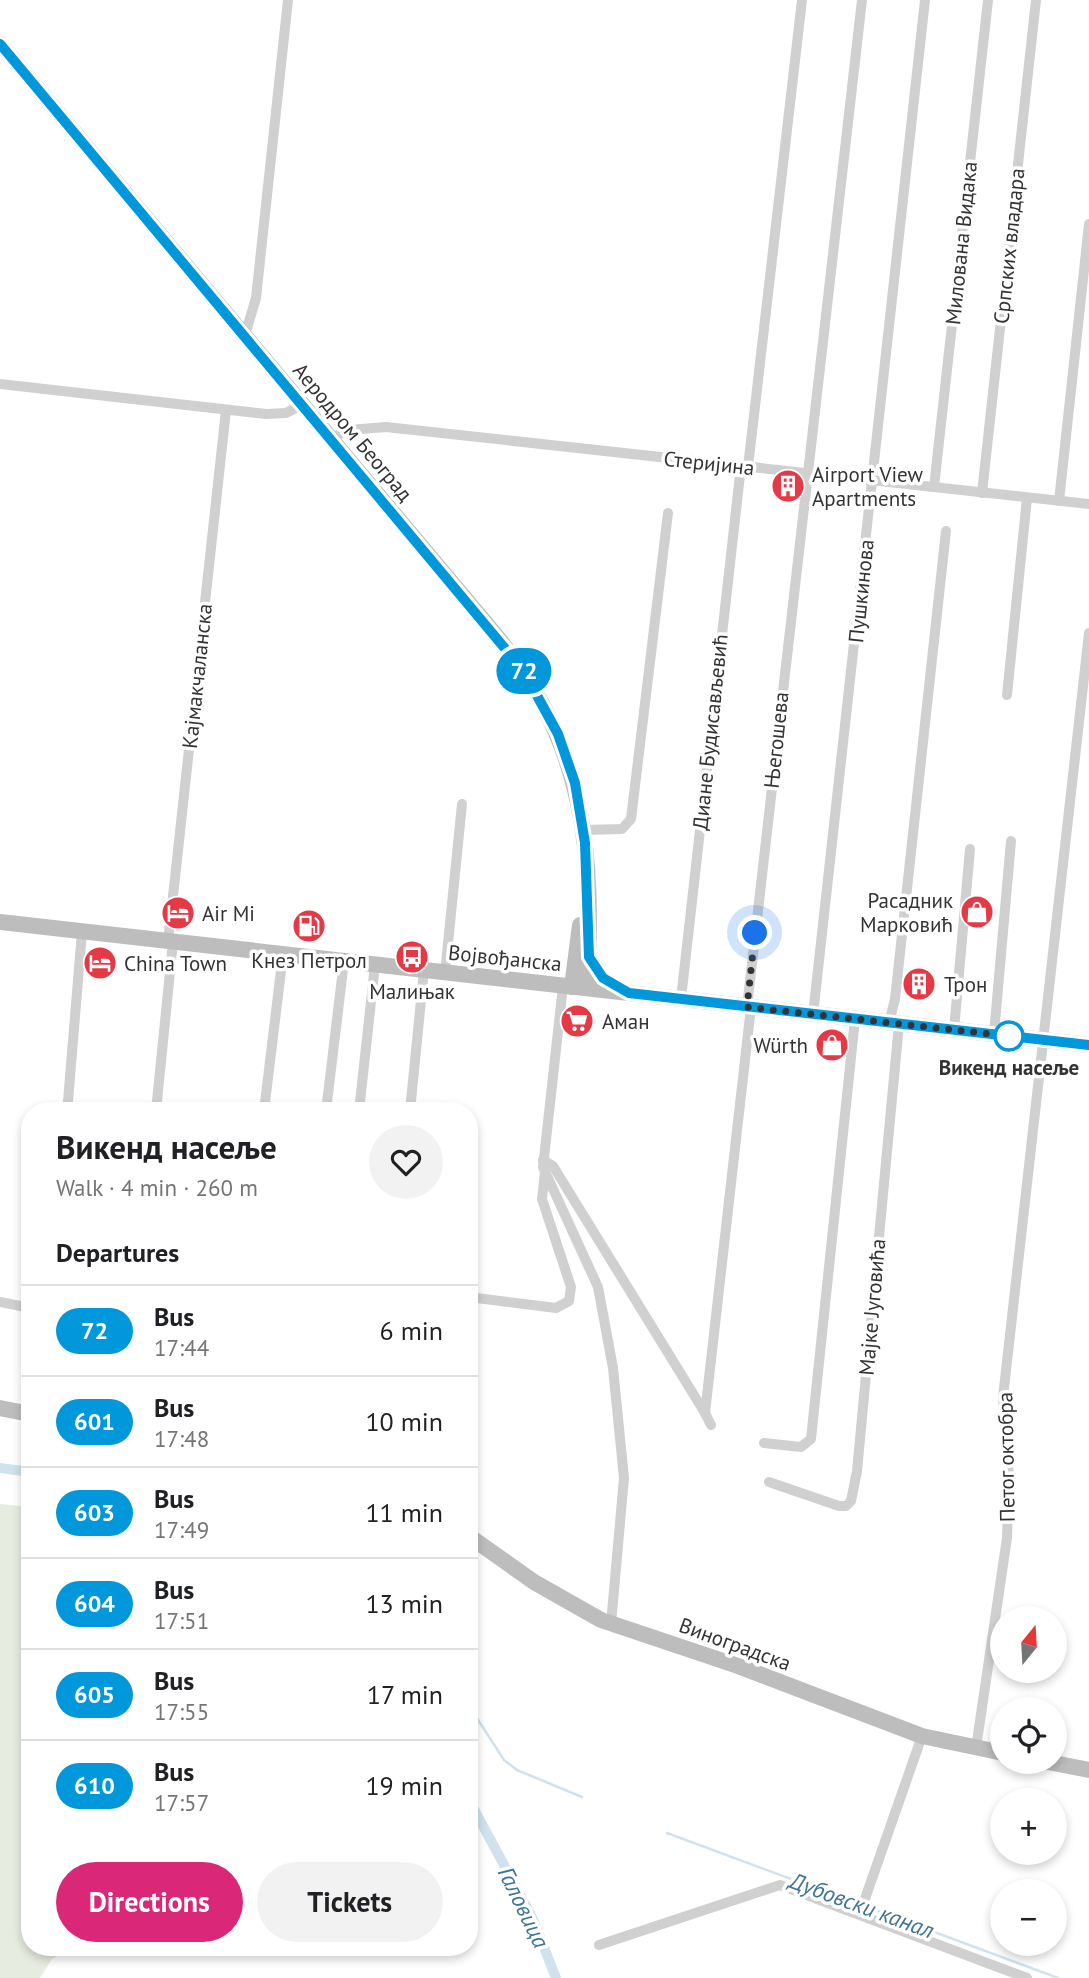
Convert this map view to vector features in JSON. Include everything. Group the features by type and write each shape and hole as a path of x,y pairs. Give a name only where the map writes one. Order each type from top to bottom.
{"street":[{"path":"245,335 256,298 288,0"},
{"name":"Диане Будисављевић","path":"681,999 802,0"},
{"name":"Његошева","path":"705,1413 862,0"},
{"name":"Пушкинова","path":"813,1014 925,0"},
{"name":"Милована Видака","path":"934,487 988,0"},
{"name":"Српских владара","path":"982,493 1036,0"},
{"name":"Аеродром Београд","path":"0,44 523,670 553,723 568,758 584,830 589,957 574,987"},
{"path":"1059,501 1089,224"},
{"path":"0,384 277,414 303,404"},
{"name":"Кајмакчаланска","path":"157,1102 226,410"},
{"name":"Стеријина","path":"331,438 349,430 386,427 1089,504"},
{"path":"1007,695 1027,498"},
{"path":"584,830 622,828 631,819 668,513"},
{"path":"896,1023 895,999 946,531"},
{"name":"Петог октобра","path":"976,1748 1007,1538 1009,1477 1003,1397 1089,633"},
{"path":"445,972 462,804"},
{"path":"994,1034 1012,841"},
{"path":"954,1030 970,849"},
{"name":"Аеродром Београд","path":"574,987 586,889"},
{"name":"Војвођанска","path":"0,922 1089,1045"},
{"path":"68,1101 82,932"},
{"path":"265,1102 283,954"},
{"path":"589,957 603,978 629,993"},
{"path":"327,1102 344,961"},
{"path":"360,1102 375,965"},
{"path":"411,1102 424,970"},
{"path":"574,987 543,1160 545,1172 598,1287 614,1368 624,1478 611,1623"},
{"path":"764,1443 797,1447 805,1446 811,1439 855,1019"},
{"name":"Мајке Југовића","path":"768,1482 839,1506 846,1506 851,1501 857,1471 896,1023"},
{"path":"543,1160 553,1166 711,1426"},
{"path":"478,1298 556,1308 569,1301 571,1287 542,1199 545,1172"},
{"path":"0,1302 21,1306"},
{"path":"0,1408 21,1412"},
{"name":"Виноградска","path":"478,1542 534,1582 611,1623 730,1663 922,1736 990,1751"},
{"path":"862,1907 922,1736"},
{"path":"1067,1766 1089,1770"},
{"path":"598,1945 780,1885 862,1907 1027,1978"}],"shaded area":[{"path":"0,1504 21,1506 21,1956 57,1956 40,1978 0,1978"}],"waterway":[{"name":"Галовица","path":"0,1468 21,1471"},
{"name":"Дубовски канал","path":"478,1720 504,1760 517,1770 582,1797"},
{"name":"Галовица","path":"478,1817 532,1917 556,1978"},
{"name":"Дубовски канал","path":"667,1833 861,1905"},
{"name":"Дубовски канал","path":"867,1907 1058,1978"}],"bus line":[{"name":"72","path":"0,44 343,451 523,670 558,734 575,783 585,843 589,957 598,974 629,993 1089,1045"}],"place":[{"name":"Airport View Apartments","path":"788,486"},
{"name":"Расадник Марковић","path":"977,912"},
{"name":"Air Mi","path":"178,913"},
{"name":"Кнез Петрол","path":"309,926"},
{"name":"Малињак","path":"412,957"},
{"name":"China Town","path":"100,963"},
{"name":"Трон","path":"919,984"},
{"name":"Аман","path":"577,1021"},
{"name":"Викенд насеље","path":"1009,1036"},
{"name":"Würth","path":"832,1045"}],"route":[{"path":"755,933 747,1007 1009,1036"}]}
